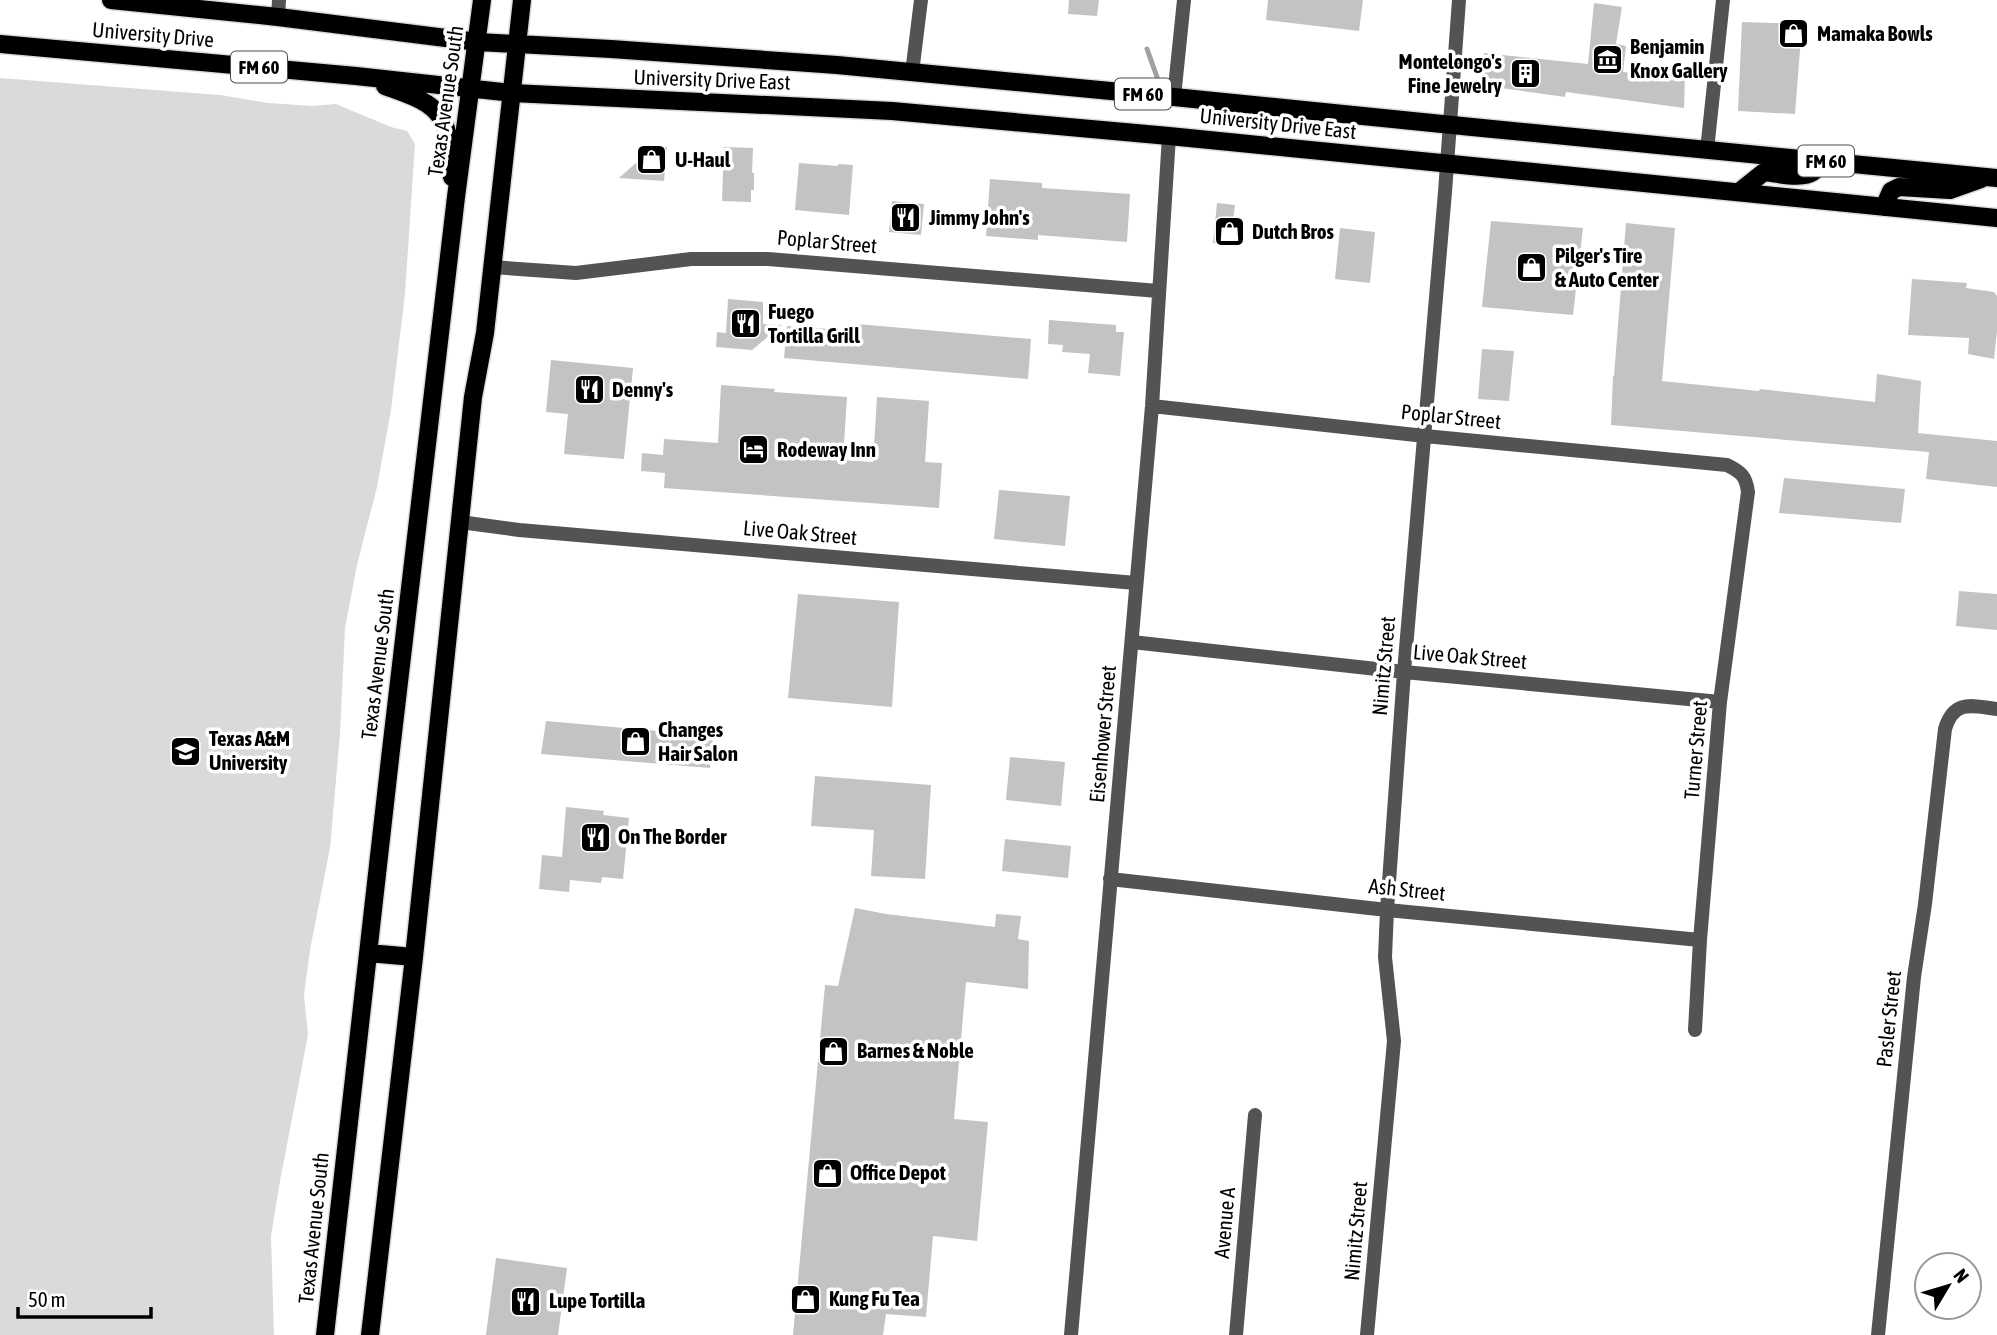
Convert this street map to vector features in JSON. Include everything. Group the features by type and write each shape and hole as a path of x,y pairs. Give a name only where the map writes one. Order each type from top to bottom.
{"main road":[{"name":"University Drive","path":"111,0 278,9 478,42 518,46"},
{"name":"Texas Avenue South","path":"325,1335 456,197 482,0"},
{"path":"370,1335 414,957 473,397 485,332 522,0"},
{"name":"University Drive","path":"0,44 470,88"},
{"name":"University Drive East","path":"518,46 761,59 1992,177"},
{"path":"356,76 418,97 432,107 445,125 456,197"},
{"name":"University Drive East","path":"470,88 512,93 892,111 1997,218"},
{"path":"1739,192 1764,172 1806,175 1819,168 1821,160"},
{"path":"1884,207 1891,191 1899,187 1950,190 1992,177"},
{"path":"369,953 414,957"}],"street":[{"path":"912,74 921,0"},
{"path":"1174,97 1184,0"},
{"name":"Nimitz Street","path":"1367,1335 1394,1041 1385,957 1387,910 1459,0"},
{"path":"1707,150 1723,0"},
{"name":"Eisenhower Street","path":"1071,1335 1152,406 1169,136"},
{"name":"Poplar Street","path":"492,267 576,273 691,259 768,258 1158,290"},
{"name":"Poplar Street","path":"1152,406 1727,465 1743,474"},
{"name":"Turner Street","path":"1695,1030 1720,702 1748,492 1743,474"},
{"name":"Live Oak Street","path":"460,522 519,530 1136,583"},
{"name":"Live Oak Street","path":"1132,642 1404,672 1720,702"},
{"name":"Pasler Street","path":"1878,1335 1914,977 1945,729 1955,710 1973,706 1997,709"},
{"name":"Ash Street","path":"1110,879 1387,910 1700,940"},
{"name":"Avenue A","path":"1236,1335 1255,1115"}],"shaded area":[{"name":"Texas A&M University","path":"0,78 220,95 268,103 312,106 336,104 407,131 415,144 405,294 391,410 377,487 357,565 345,628 340,734 330,848 304,995 308,1035 271,1236 274,1335 0,1335"}],"building":[{"path":"1069,0 1099,0 1097,16 1068,14"},
{"path":"1268,0 1363,0 1359,31 1266,20"},
{"path":"1594,3 1622,7 1616,44 1626,46 1623,72 1685,76 1684,108 1566,92 1565,97 1480,85 1484,53 1588,64"},
{"path":"1742,22 1802,24 1795,114 1738,111"},
{"name":"U-Haul","path":"655,146 667,147 664,181 619,178"},
{"path":"724,147 753,148 754,190 751,190 751,202 722,201"},
{"path":"799,163 853,165 849,215 795,210"},
{"path":"990,179 1042,183 1042,188 1130,194 1127,242 1038,235 1038,240 986,236"},
{"name":"Jimmy John's","path":"892,201 924,204 921,235 889,232"},
{"name":"Dutch Bros","path":"1217,203 1235,205 1233,221 1244,222 1242,243 1213,243"},
{"name":"Pilger's Tire & Auto Center","path":"1491,221 1583,228 1573,315 1482,307"},
{"path":"1626,223 1675,228 1662,381 1875,402 1877,374 1921,381 1918,433 1997,441 1997,487 1926,479 1929,452 1611,425"},
{"path":"1340,228 1375,232 1370,283 1335,279"},
{"path":"1912,279 1967,283 1966,288 1994,292 1997,296 1997,331 1994,359 1968,354 1969,338 1908,335"},
{"name":"Fuego Tortilla Grill","path":"728,299 763,302 763,324 782,325 752,350 716,347 717,332 726,333"},
{"path":"1049,320 1116,325 1116,332 1124,332 1120,376 1088,373 1090,354 1062,352 1063,345 1048,344"},
{"path":"857,324 1031,339 1028,379 784,358 787,326 856,331"},
{"path":"1482,349 1514,351 1509,401 1478,399"},
{"name":"Denny's","path":"551,360 633,368 624,459 564,454 568,414 546,412"},
{"name":"Rodeway Inn","path":"721,385 847,397 843,460 873,462 877,397 929,401 925,462 942,463 939,508 664,488 665,473 641,471 642,453 663,455 664,439 718,443"},
{"path":"1784,478 1905,489 1901,523 1779,513"},
{"path":"999,490 1070,496 1065,546 994,539"},
{"path":"1959,591 1997,594 1997,630 1956,626"},
{"path":"798,594 899,602 892,707 788,698"},
{"path":"546,721 713,736 710,768 541,754"},
{"path":"1010,757 1065,762 1061,806 1006,800"},
{"path":"815,776 931,785 925,879 871,876 874,830 811,826"},
{"name":"On The Border","path":"566,807 604,811 603,815 629,818 623,879 602,877 601,883 570,880 569,892 539,889 542,855 562,857"},
{"path":"1005,839 1071,846 1068,878 1002,871"},
{"path":"855,908 995,927 996,914 1021,916 1018,939 1029,941 1028,989 966,982 954,1119 988,1122 977,1241 933,1236 926,1317 886,1314 883,1335 793,1335 825,985 838,986"},
{"name":"Lupe Tortilla","path":"496,1258 567,1268 558,1335 486,1335"}],"waterway":[{"path":"1147,49 1157,77"}],"place":[{"name":"Mamaka Bowls","path":"1794,34"},
{"name":"Benjamin Knox Gallery","path":"1607,59"},
{"name":"Montelongo's Fine Jewelry","path":"1525,74"},
{"name":"U-Haul","path":"652,160"},
{"name":"Jimmy John's","path":"906,218"},
{"name":"Dutch Bros","path":"1229,232"},
{"name":"Pilger's Tire & Auto Center","path":"1532,268"},
{"name":"Fuego Tortilla Grill","path":"745,324"},
{"name":"Denny's","path":"589,390"},
{"name":"Rodeway Inn","path":"754,450"},
{"name":"Changes Hair Salon","path":"635,742"},
{"name":"Texas A&M University","path":"186,751"},
{"name":"On The Border","path":"595,837"},
{"name":"Barnes & Noble","path":"834,1051"},
{"name":"Office Depot","path":"827,1173"},
{"name":"Kung Fu Tea","path":"806,1299"},
{"name":"Lupe Tortilla","path":"526,1301"}]}
